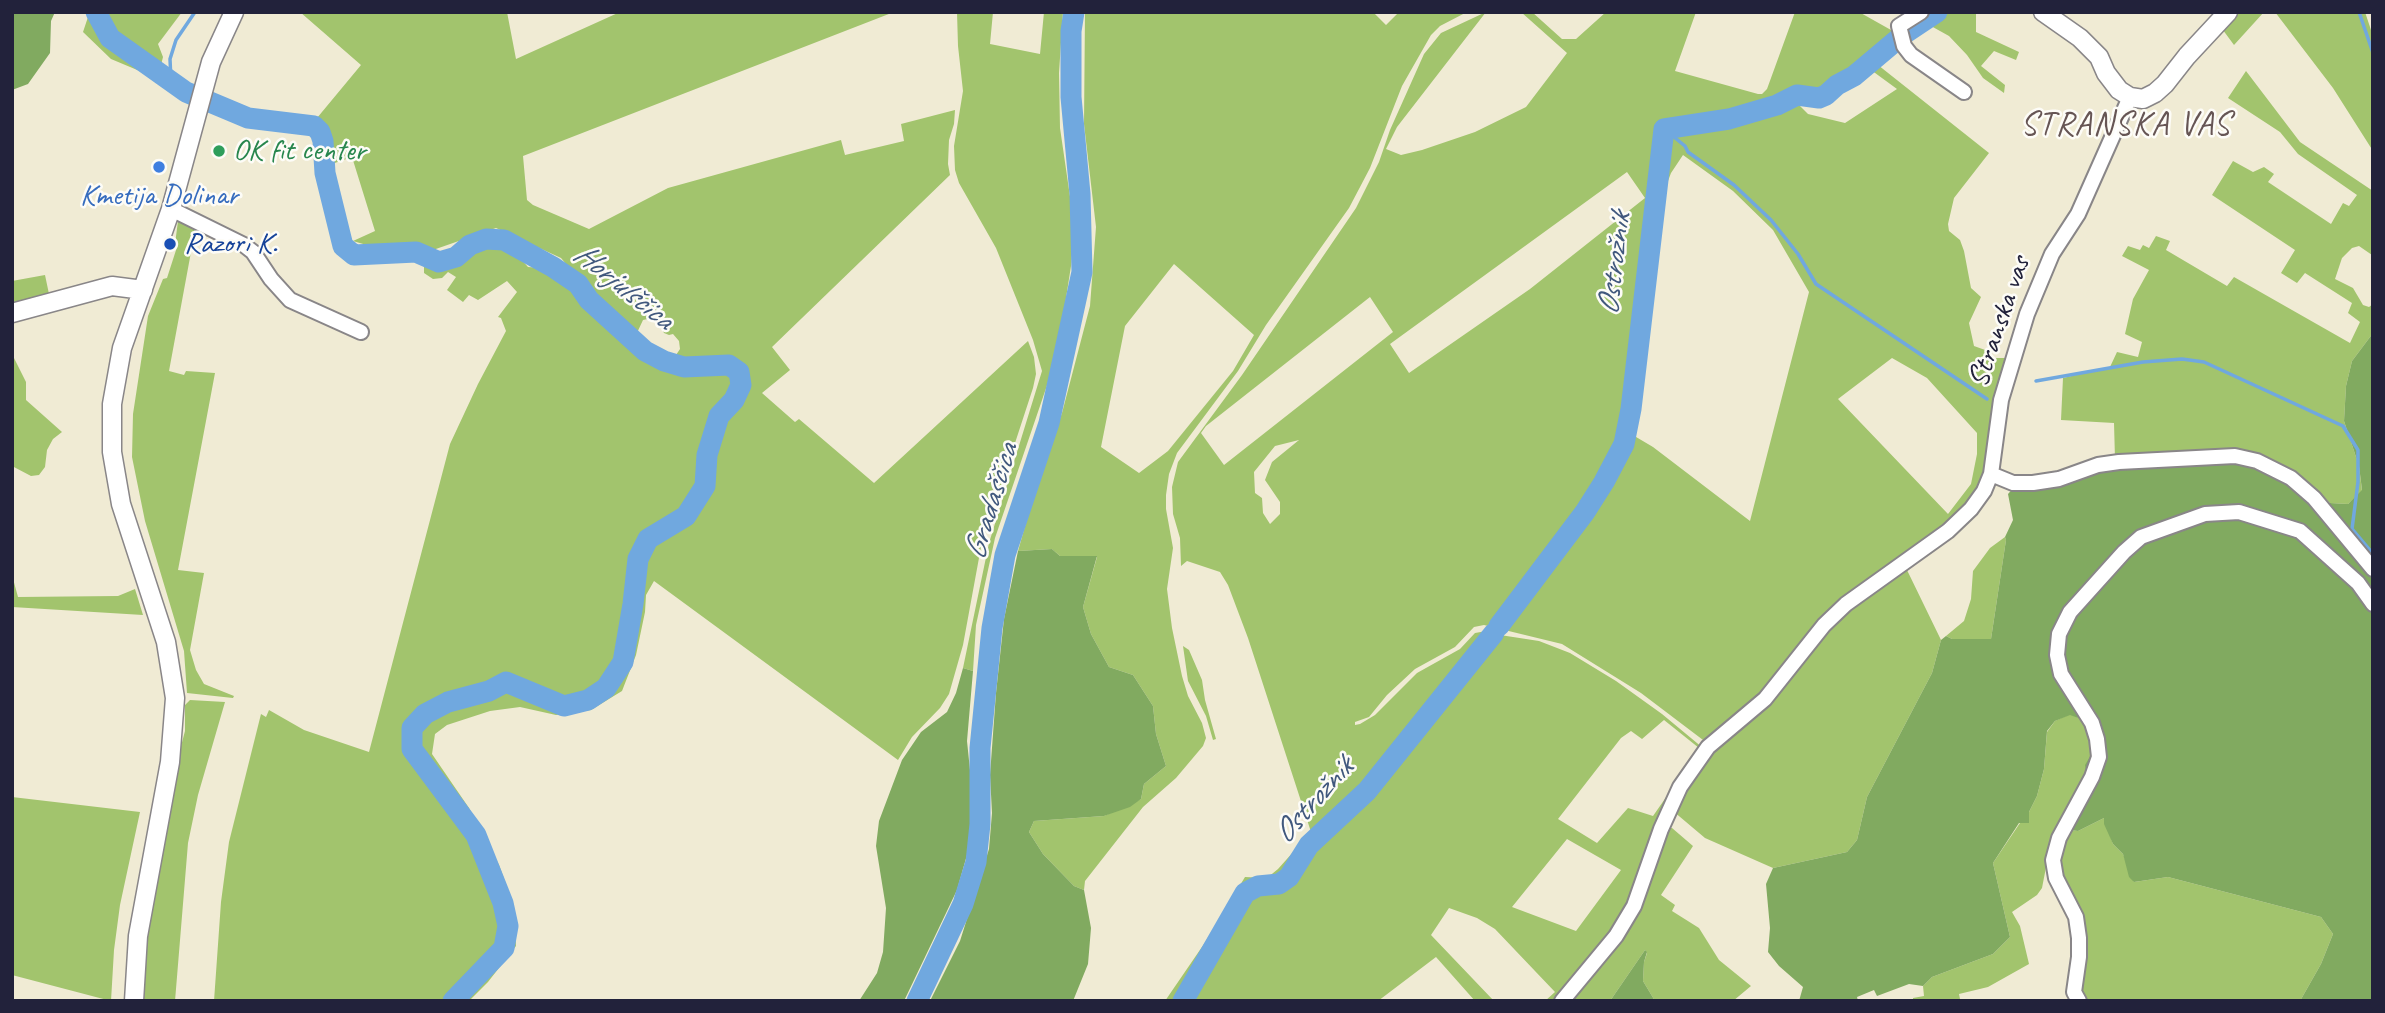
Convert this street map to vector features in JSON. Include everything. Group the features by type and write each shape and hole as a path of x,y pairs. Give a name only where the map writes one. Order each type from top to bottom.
{"street":[{"path":"134,1001 138,936 170,762 176,698 166,642 121,504 112,452 111,427 116,373 129,326 171,209 205,83 220,38 234,12"},
{"path":"1921,12 1899,26 1904,47 1910,55 1964,92"},
{"path":"2043,12 2080,37 2099,57 2106,73 2119,90 2130,97 2143,99 2165,84 2228,12"},
{"name":"Stranska vas","path":"1562,1001 1616,936 1634,906 1661,829 1680,787 1709,747 1765,699 1824,625 1846,604 1948,531 1971,509 1984,491 1991,474 2001,400 2036,290 2052,254 2078,214 2130,97"},
{"path":"171,209 244,245 290,300 361,332"},
{"path":"12,313 112,286 143,290"},
{"path":"1991,474 2012,482 2033,483 2059,479 2098,465 2119,462 2235,456 2257,461 2291,478 2314,498 2373,569"},
{"path":"2079,1001 2074,992 2080,937 2076,917 2056,878 2053,860 2059,838 2092,777 2099,757 2092,723 2061,674 2057,655 2059,634 2070,612 2141,537 2204,514 2239,512 2300,531 2358,583 2373,604"}],"green space":[{"path":"12,12 55,12 51,21 50,53 28,84 12,90"},
{"path":"86,12 182,12 158,44 163,57 161,65 153,71 142,72 111,59 83,32 88,17"},
{"path":"300,12 507,12 516,59 620,12 894,12 523,156 527,200 589,229 668,188 841,140 845,155 904,141 901,124 955,110 949,140 950,175 772,347 790,370 762,393 795,422 799,419 874,483 1028,341 1036,374 981,547 963,645 949,694 940,708 912,737 898,760 654,581 646,595 636,655 622,691 591,710 556,715 520,707 490,711 447,725 435,734 432,754 469,808 499,865 514,906 516,946 488,982 469,1001 214,1001 221,902 229,842 261,714 266,717 269,710 304,730 369,752 450,444 506,331 501,318 498,317 517,292 507,281 478,300 469,295 463,302 447,290 456,277 448,272 442,278 433,279 424,273 424,263 445,264 459,260 468,250 500,245 512,249 528,267 542,268 570,283 578,278 561,258 496,228 433,250 423,245 370,246 353,241 375,231 352,157 329,165 327,128 317,118 361,65","holes":["657,317 662,319 660,325 664,333 673,334 679,341 680,349 676,355 662,354 636,335 643,320"]},
{"path":"957,12 993,12 990,44 1040,54 1044,12 1063,12 1059,73 1060,128 1074,224 1071,266 1057,356 995,538 976,625 973,671 963,668 989,543 1042,371 1033,340 996,248 959,183 955,170 954,146 963,91"},
{"path":"1085,12 1373,12 1386,25 1399,12 1467,12 1440,26 1431,35 1402,86 1370,168 1349,208 1266,325 1238,371 1177,453 1169,474 1166,495 1173,548 1167,589 1182,676 1206,738 1203,746 1176,778 1143,807 1085,881 1084,890 1074,886 1043,854 1029,832 1034,821 1104,816 1141,799 1144,784 1166,766 1156,734 1153,706 1133,675 1109,667 1091,634 1083,607 1097,557 1060,556 1052,549 1018,551 1062,413 1090,306 1096,227 1084,124","holes":["1174,264 1254,335 1233,371 1168,451 1139,473 1101,447 1125,326"]},
{"path":"1486,12 1397,127 1386,149 1401,155 1475,132 1526,107 1567,53 1521,12 1532,12 1562,39 1576,39 1606,12 1696,12 1675,71 1758,94 1767,89 1795,12 1859,12 1891,30 1899,50 1878,65 1989,153 1954,198 1948,224 1949,231 1960,240 1964,251 1971,288 1981,297 1969,323 1974,346 1988,351 1993,358 2009,358 1986,477 1963,511 1857,591 1776,680 1707,743 1641,693 1562,644 1484,625 1474,627 1455,647 1415,669 1387,695 1369,717 1355,722 1355,725 1360,724 1375,715 1417,673 1460,649 1475,633 1492,630 1500,635 1539,641 1570,653 1616,681 1703,748 1615,931 1556,1001 1545,1001 1555,992 1495,929 1477,918 1449,908 1431,935 1494,1001 1475,1001 1436,957 1378,1001 1165,1001 1245,877 1267,878 1311,832 1228,585 1220,572 1187,561 1181,566 1180,538 1173,514 1172,487 1178,462 1242,375 1356,208 1379,162 1390,130 1424,54 1441,33","holes":["1871,70 1897,89 1845,123 1808,114 1800,106 1801,100 1823,102","1683,155 1733,191 1773,230 1809,292 1750,521 1653,447 1631,434 1660,202 1671,173","1627,172 1645,198 1530,289 1409,373 1390,344","1370,297 1393,332 1224,465 1201,433 1206,426","1892,358 1927,378 1977,433 1977,454 1971,484 1948,514 1838,399","1299,440 1272,462 1265,480 1280,502 1280,514 1270,524 1263,513 1262,498 1255,493 1254,472 1275,446","1664,720 1699,748 1672,784 1653,816 1628,808 1597,843 1558,819 1621,738 1631,731 1642,739","1567,839 1621,870 1576,931 1512,907"]},
{"path":"1928,12 1976,12 1976,32 2019,52 2016,60 1994,51 1981,66 2005,85 2004,93 1983,78 1949,36 1931,26 1907,42 1905,30"},
{"path":"2237,12 2264,12 2234,45 2220,26"},
{"path":"2275,12 2365,12 2373,36 2373,151 2333,88"},
{"path":"2246,71 2300,142 2373,191 2373,258 2359,246 2352,248 2342,258 2335,279 2353,288 2363,305 2369,307 2373,304 2373,333 2352,361 2346,386 2344,421 2359,466 2362,491 2348,504 2330,503 2315,488 2157,456 2115,459 2114,423 2061,420 2063,378 2110,367 2117,352 2138,357 2142,342 2125,334 2133,299 2149,270 2122,256 2128,246 2140,250 2143,245 2149,248 2156,236 2170,241 2166,250 2227,286 2234,277 2350,343 2360,322 2348,313 2352,303 2305,273 2297,283 2281,273 2295,250 2212,195 2233,161 2253,172 2264,167 2274,174 2268,182 2331,224 2343,203 2349,206 2357,195 2298,154 2280,132 2228,98"},
{"path":"178,221 196,225 169,371 184,375 186,371 215,373 178,570 204,573 190,650 196,670 204,684 234,696 233,698 187,693 184,651 145,521 132,457 133,414 148,316 163,279 167,278 177,247 175,244"},
{"path":"45,275 49,294 12,304 12,281"},
{"path":"2373,333 2373,1001 2300,1001 2321,964 2333,934 2321,917 2168,877 2134,882 2129,877 2123,854 2113,844 2104,818 2078,831 2069,830 2087,778 2085,765 2095,748 2081,719 2070,715 2055,721 2047,731 2044,769 2037,796 2029,812 2029,823 2019,823 1993,863 2010,937 1993,954 1932,977 1923,986 1909,984 1877,996 1874,990 1857,997 1858,1001 1799,1001 1803,987 1779,966 1768,952 1770,928 1766,884 1773,868 1847,852 1857,840 1867,797 1932,673 1941,640 1946,636 1952,639 1991,639 2005,537 2013,520 2008,494 2019,482 2157,456 2239,449 2292,470 2330,503 2348,504 2362,490 2359,466 2344,421 2346,386 2352,361"},
{"path":"12,354 26,382 26,400 62,432 53,439 47,450 45,467 39,475 31,476 12,466"},
{"path":"2005,537 1991,639 1952,639 1946,636 1964,621 1971,599 1973,571 1990,548"},
{"path":"1052,549 1060,556 1097,556 1083,607 1091,634 1109,667 1133,675 1153,706 1156,734 1166,766 1144,784 1141,799 1130,807 1104,816 1034,821 1029,832 1043,854 1074,886 1084,890 1091,928 1088,964 1073,1001 930,1001 960,941 989,849 992,813 990,775 996,693 1004,619 1018,551"},
{"path":"1906,568 1941,640 1932,673 1867,797 1857,840 1847,852 1773,868 1705,838 1673,811 1695,771 1831,623"},
{"path":"12,575 18,597 118,596 135,589 143,615 12,607"},
{"path":"1183,646 1189,650 1202,680 1216,739 1213,740 1206,716 1188,681"},
{"path":"963,668 973,671 967,741 971,820 967,855 957,890 904,1001 859,1001 877,973 883,952 886,908 876,846 879,821 902,760 921,732 947,712"},
{"path":"190,700 225,702 198,795 188,843 175,1001 140,1001 142,945 175,769 185,731 185,705"},
{"path":"2070,714 2081,719 2095,748 2087,778 2048,857 2042,888 2037,895 2012,912 2020,926 2029,964 1988,987 1959,994 1960,999 1957,1001 1913,1001 1913,998 1924,996 1923,986 1932,977 1993,954 2010,937 1993,863 2020,823 2029,822 2029,812 2037,796 2044,769 2047,732 2055,721"},
{"path":"12,797 140,812 120,905 111,1001 12,975"},
{"path":"2104,818 2113,844 2123,854 2134,882 2168,877 2321,917 2333,934 2321,964 2300,1001 2084,1001 2079,993 2086,934 2081,913 2059,870 2062,848 2069,830 2078,831"},
{"path":"1667,828 1672,828 1693,846 1661,895 1675,905 1672,911 1699,928 1719,960 1751,986 1733,1001 1655,1001 1643,981 1647,953 1645,950 1610,1001 1568,1001 1610,949"},
{"path":"1645,950 1647,952 1643,981 1655,1001 1610,1001"}],"waterway":[{"name":"Horjulščica","path":"96,12 110,38 186,92 248,118 314,126 323,141 325,173 343,246 354,255 416,252 439,262 456,257 470,245 486,239 504,240 578,284 589,300 645,351 684,367 729,365 739,372 741,385 734,400 719,416 707,455 705,486 686,516 648,539 638,559 623,662 606,688 588,700 564,706 506,682 489,691 448,702 425,714 412,728 412,749 476,835 503,903 508,926 504,948 453,1001"},
{"path":"171,81 170,59 176,40 195,12"},
{"name":"Gradaščica","path":"917,1001 963,904 976,862 980,824 980,748 992,628 1005,555 1049,423 1082,272 1080,194 1071,97 1071,31 1074,12"},
{"name":"Ostrožnik","path":"1907,32 1937,12"},
{"path":"2359,12 2373,53"},
{"name":"Ostrožnik","path":"1499,626 1585,512 1624,444 1631,409 1664,129 1729,119 1777,105 1797,95 1819,98 1854,76 1898,39"},
{"path":"1664,129 1685,146 1688,152 1734,185 1771,220 1798,254 1816,284 1987,399"},
{"path":"2036,381 2143,362 2182,359 2204,362 2343,426 2358,450 2358,482 2352,529 2373,554"},
{"name":"Ostrožnik","path":"1183,1001 1245,893 1258,886 1279,884 1289,877 1309,845 1367,791 1494,633"}],"place":[{"name":"OK fit center","path":"219,151"},
{"name":"Kmetija Dolinar","path":"159,167"},
{"name":"Razori K.","path":"170,244"}],"district":[{"name":"STRANSKA VAS","path":"2126,125"}]}
